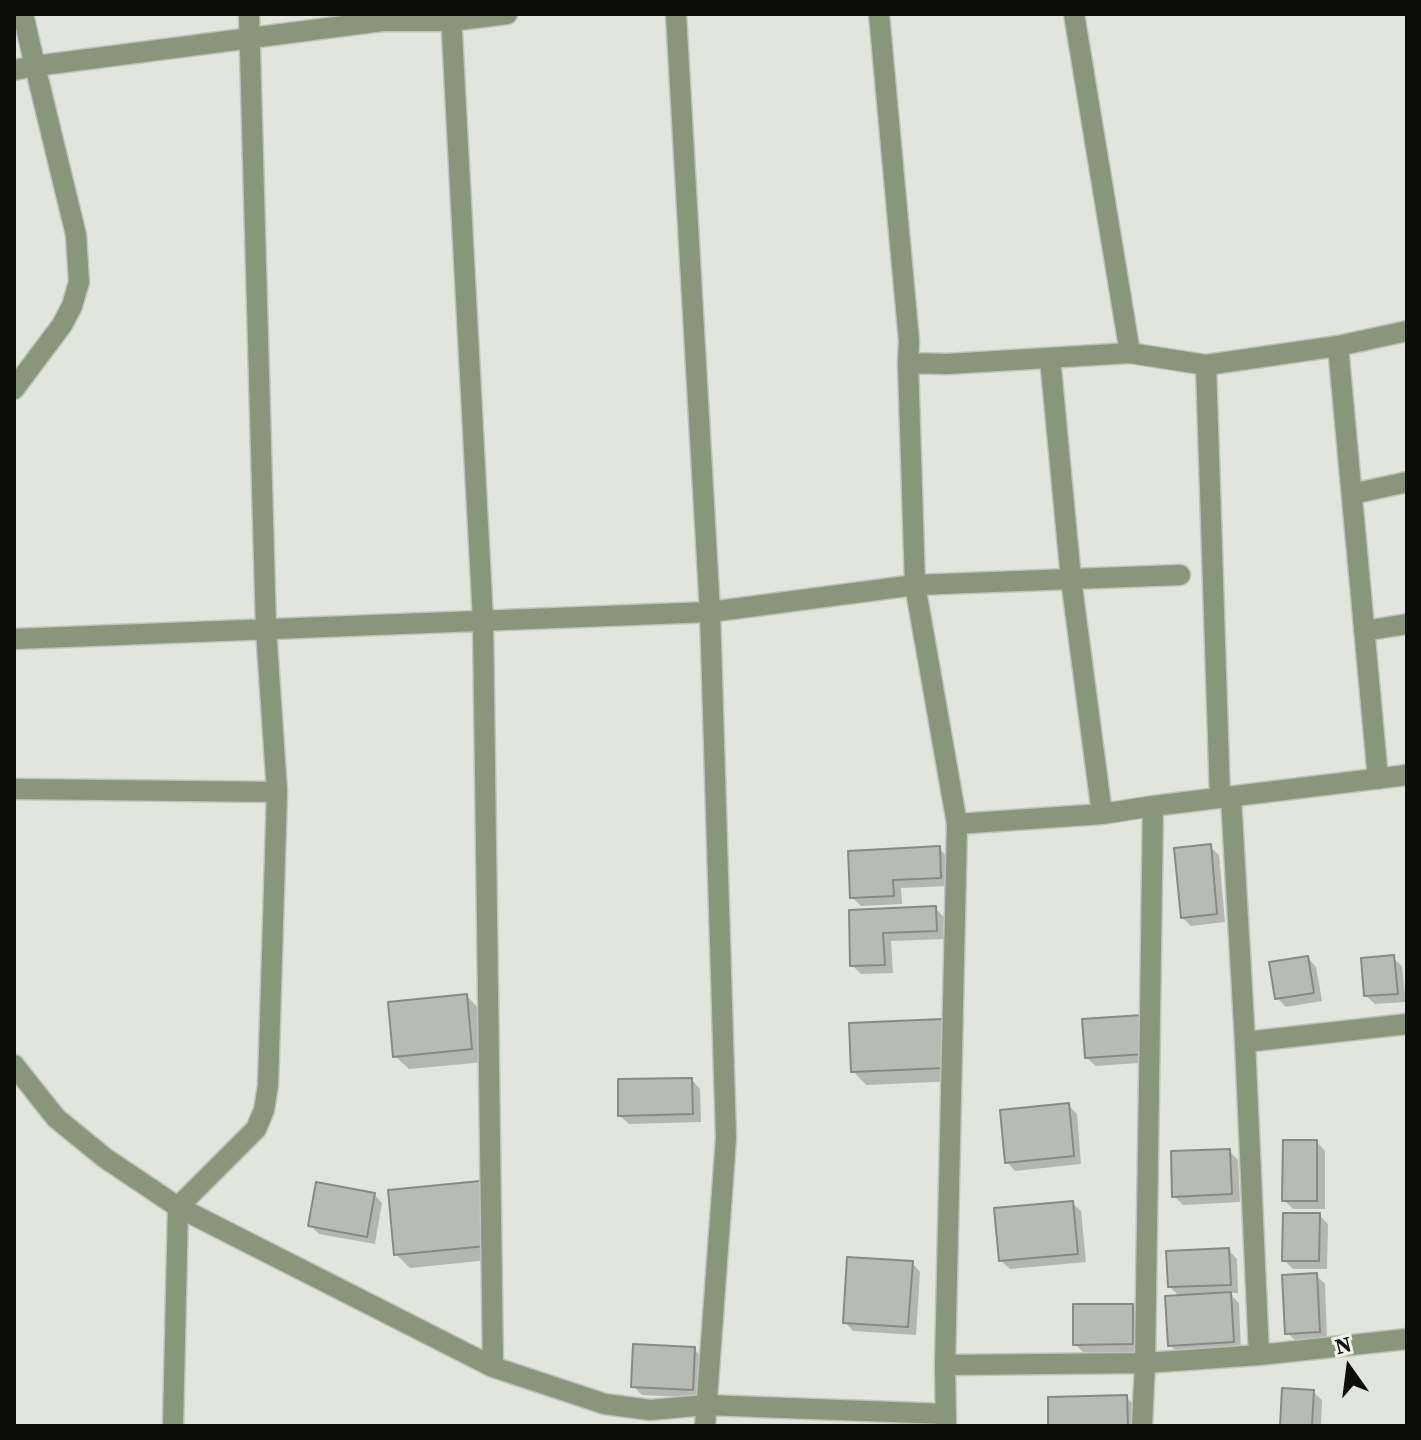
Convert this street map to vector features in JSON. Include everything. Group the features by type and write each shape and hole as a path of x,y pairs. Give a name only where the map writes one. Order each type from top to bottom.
{"street":[{"path":"14,389 62,325 79,282 76,235 23,14"},
{"path":"173,1426 178,1207 256,1129 264,1110 268,1085 277,792 266,629 249,14"},
{"path":"14,70 382,21 507,14"},
{"path":"676,14 710,612 726,1138 705,1426"},
{"path":"14,1065 56,1118 105,1158 178,1207 493,1367 605,1404 650,1410 706,1405 946,1420 957,824 915,585 909,341 879,14"},
{"path":"1074,14 1130,353"},
{"path":"451,17 483,620 493,1367"},
{"path":"908,363 947,364 1130,353 1206,365 1338,346 1407,331"},
{"path":"1338,346 1378,779"},
{"path":"1050,358 1071,579 1102,814"},
{"path":"1206,365 1225,797 1245,1042 1259,1355"},
{"path":"1352,494 1407,482"},
{"path":"14,639 710,612 915,585 1180,575"},
{"path":"1364,631 1407,624"},
{"path":"957,824 1102,814 1407,775"},
{"path":"14,789 277,792"},
{"path":"1142,1426 1153,806"},
{"path":"1245,1042 1407,1024"},
{"path":"945,1365 1145,1363 1259,1355 1407,1339"}],"building":[{"path":"1211,844 1217,914 1181,918 1174,848"},
{"path":"940,846 941,878 893,880 894,896 850,898 848,851"},
{"path":"936,906 937,931 883,933 885,965 850,966 849,910"},
{"path":"1394,955 1398,994 1364,996 1361,958"},
{"path":"1308,956 1314,993 1275,999 1269,962"},
{"path":"467,994 472,1049 393,1057 388,1002"},
{"path":"1142,1015 1145,1054 1085,1058 1082,1019"},
{"path":"943,1019 945,1068 851,1072 849,1023"},
{"path":"692,1078 693,1114 618,1116 618,1079"},
{"path":"1069,1103 1074,1156 1005,1163 1000,1110"},
{"path":"1283,1140 1317,1140 1317,1201 1282,1201"},
{"path":"1230,1149 1232,1194 1172,1197 1171,1151"},
{"path":"480,1181 486,1246 394,1255 388,1190"},
{"path":"316,1182 375,1193 367,1237 308,1226"},
{"path":"1073,1201 1078,1254 999,1261 994,1208"},
{"path":"1283,1213 1320,1213 1319,1261 1282,1261"},
{"path":"1229,1248 1231,1285 1168,1287 1166,1251"},
{"path":"847,1257 913,1261 908,1327 843,1323"},
{"path":"1317,1273 1320,1332 1285,1334 1282,1275"},
{"path":"1231,1292 1234,1342 1168,1346 1165,1296"},
{"path":"1073,1304 1133,1304 1133,1344 1073,1345"},
{"path":"633,1344 695,1347 693,1390 631,1387"},
{"path":"1282,1388 1314,1390 1312,1426 1280,1426"},
{"path":"1127,1395 1128,1426 1048,1426 1048,1397"}]}
